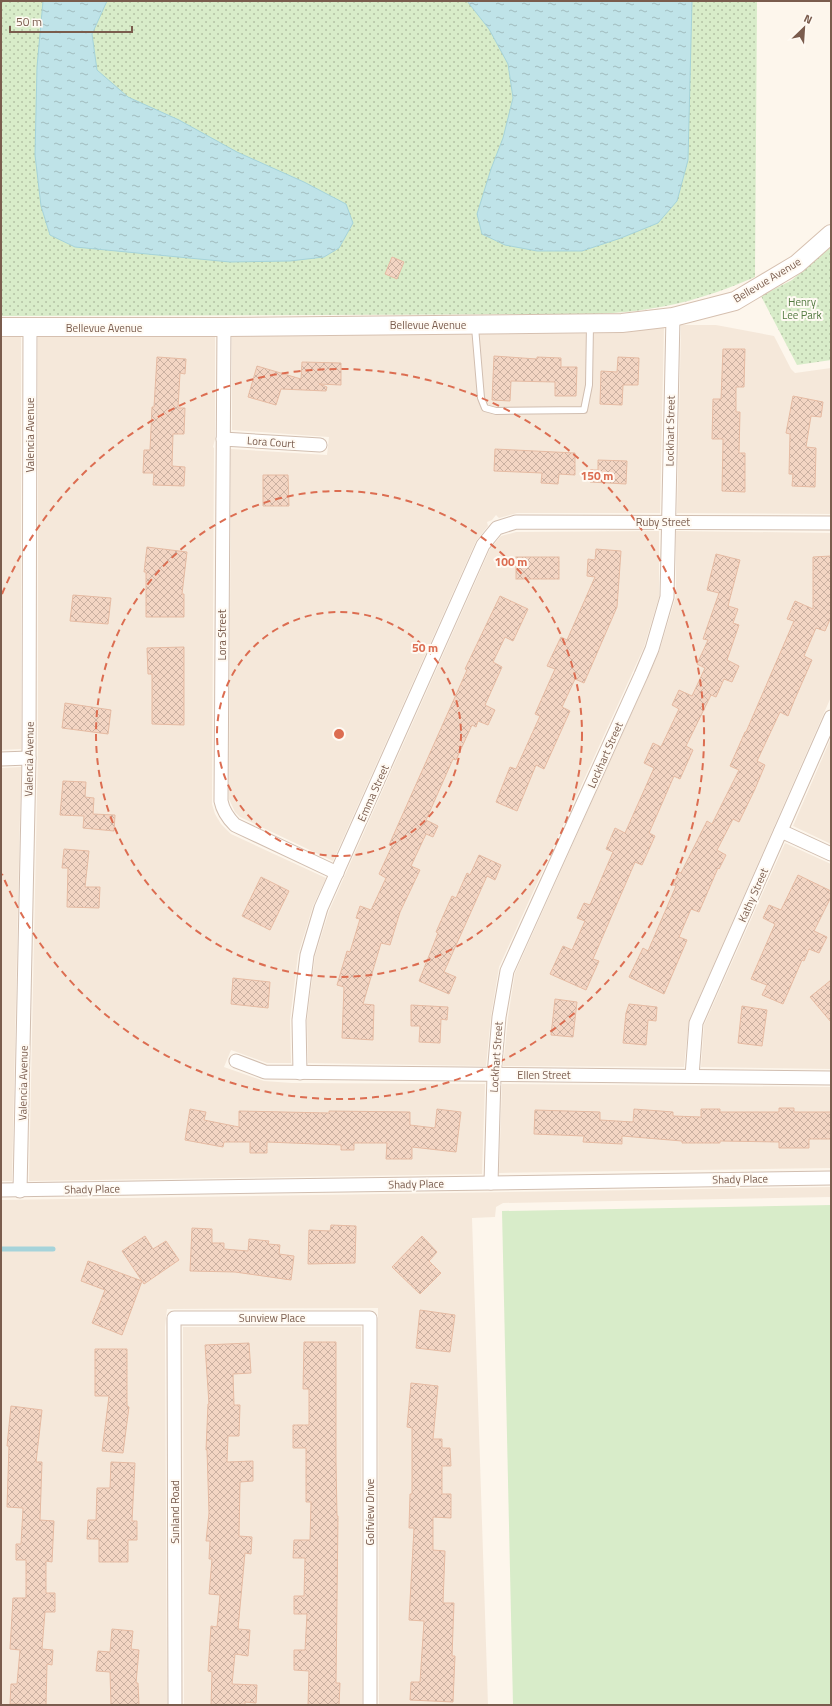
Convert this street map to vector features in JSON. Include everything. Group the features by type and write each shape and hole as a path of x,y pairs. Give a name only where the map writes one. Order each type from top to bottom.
{"street":[{"name":"Bellevue Avenue","path":"1,327 622,324 673,317 735,301 797,264 831,234"},
{"name":"Lockhart Street","path":"491,1183 494,1075 500,1017 507,971 652,649 668,597 668,522 673,317"},
{"name":"Lora Street","path":"224,327 222,808 228,818 235,825 337,873"},
{"name":"Valencia Avenue","path":"20,1191 29,758 30,328"},
{"name":"Lora Court","path":"223,439 320,445"},
{"name":"Ruby Street","path":"497,528 516,522 831,523"},
{"name":"Emma Street","path":"300,1073 299,1020 307,955 321,908 483,545 497,528"},
{"name":"Kathy Street","path":"692,1076 696,1024 831,717"},
{"path":"1,759 29,758"},
{"path":"782,831 831,854"},
{"name":"Ellen Street","path":"236,1061 265,1072 300,1073 831,1078"},
{"name":"Shady Place","path":"1,1190 20,1191 831,1178"},
{"name":"Sunview Place","path":"174,1318 370,1318"},
{"name":"Sunland Road","path":"174,1318 175,1705"},
{"name":"Golfview Drive","path":"370,1318 370,1705"}],"lane":[{"path":"475,325 481,398 485,408 496,412 584,410 589,385 590,324"}],"shaded area":[{"path":"681,325 716,325 774,336 791,369 795,373 831,368 831,514 677,513"},
{"path":"664,327 660,513 517,513 499,518 496,515 492,520 487,522 488,526 476,541 333,861 240,817 235,812 229,799 231,449 327,455 329,437 232,430 232,336 621,333"},
{"path":"1,336 21,337 21,749 1,750"},
{"path":"38,337 215,337 215,439 213,447 212,804 215,814 221,824 231,834 326,878 313,906 298,955 290,1020 291,1063 267,1063 231,1050 224,1067 264,1081 292,1083 485,1084 482,1174 29,1181 38,748"},
{"path":"659,531 659,597 644,647 499,967 491,1016 486,1066 308,1063 307,1020 315,956 329,911 490,549 501,536 516,532"},
{"path":"676,531 831,533 831,697 689,1020 684,1067 503,1066 508,1017 515,973 659,652 676,596"},
{"path":"831,738 831,844 793,826"},
{"path":"21,767 12,1181 1,1181 1,768"},
{"path":"785,843 831,864 831,1069 701,1067 704,1025"},
{"path":"502,1084 831,1087 831,1168 499,1173"},
{"path":"831,1187 831,1197 503,1203 496,1207 495,1217 472,1218 488,1705 379,1705 378,1308 167,1309 165,1327 167,1705 1,1705 1,1200"},
{"path":"183,1327 361,1327 362,1705 184,1705"}],"green space":[{"path":"1,1 757,1 755,277 729,288 689,301 635,311 596,314 1,316"},
{"name":"Henry Lee Park","path":"831,247 831,360 797,365 761,296 792,280"},
{"path":"831,1205 831,1705 513,1705 502,1211"}],"water":[{"path":"43,1 107,1 92,34 97,70 128,97 179,120 237,152 304,182 346,204 353,223 339,248 324,257 290,261 230,262 75,247 50,235 41,206 35,155 37,67"},
{"path":"467,1 692,1 688,160 677,201 658,223 621,238 582,251 537,251 505,245 482,234 477,214 491,169 503,138 513,98 508,64 489,29"}],"building":[{"path":"392,257 404,262 397,279 385,274"},
{"path":"723,349 745,349 744,387 736,387 736,412 740,412 739,453 745,453 745,492 722,491 723,439 712,439 713,399 721,399"},
{"path":"494,356 537,359 537,357 561,358 561,367 577,367 576,396 555,396 555,382 511,381 510,401 492,400"},
{"path":"157,357 186,359 185,374 180,373 178,408 185,408 184,434 173,434 172,466 185,467 184,486 153,485 154,473 143,473 144,450 150,450 152,407 154,407"},
{"path":"618,357 639,358 638,385 623,385 622,405 600,404 601,371 617,372"},
{"path":"302,362 341,363 341,385 319,384 327,387 326,391 281,389 276,405 248,397 257,366 301,379"},
{"path":"793,396 823,402 821,417 811,416 806,447 816,448 815,487 792,486 793,474 789,474 790,434 786,433"},
{"path":"495,449 575,453 575,475 559,474 558,484 541,483 542,473 494,471"},
{"path":"598,460 627,461 626,484 590,482 590,470 598,470"},
{"path":"263,475 288,475 289,506 263,506"},
{"path":"147,547 187,552 182,594 184,594 184,617 146,617 146,572 144,572"},
{"path":"596,549 621,551 617,607 584,683 575,679 562,707 570,711 544,769 536,765 517,811 496,802 510,767 516,769 540,716 535,714 555,669 547,666 561,637 567,640 595,577 587,576 588,559 595,560"},
{"path":"716,554 740,560 728,606 738,609 733,623 739,625 727,660 739,666 732,682 724,679 716,697 711,695 686,746 693,750 680,779 674,776 649,833 655,836 642,865 635,862 593,959 599,961 586,990 550,974 563,946 572,950 585,921 577,918 584,903 590,905 613,852 606,849 615,828 625,833 654,768 644,763 653,743 661,747 679,709 672,705 679,690 692,696 705,668 697,664 708,640 703,639 719,593 707,590"},
{"path":"831,556 831,617 825,631 816,628 804,656 812,660 788,716 780,712 757,761 765,765 755,789 739,822 733,819 717,850 726,855 719,869 718,868 699,912 691,909 679,937 687,940 664,994 629,977 643,948 648,951 676,886 673,885 679,872 681,873 707,821 712,824 739,770 730,766 794,621 787,619 795,601 813,609 813,557"},
{"path":"516,557 559,557 559,579 516,579"},
{"path":"73,595 111,598 108,624 70,621"},
{"path":"500,596 528,609 513,641 505,637 493,662 502,667 485,705 495,710 488,725 478,721 476,727 472,725 456,760 453,759 426,820 438,826 433,837 426,834 411,866 420,870 400,912 390,945 381,943 363,1004 374,1005 373,1040 342,1038 344,987 337,985 347,951 350,952 360,919 356,918 360,906 371,910 386,878 379,874 392,846 389,845 467,670 465,669"},
{"path":"184,647 184,725 152,724 152,674 148,674 147,648"},
{"path":"65,703 111,710 108,734 62,728"},
{"path":"63,781 86,782 85,797 94,798 93,814 115,815 114,831 83,828 84,816 60,815"},
{"path":"64,849 89,851 85,887 100,887 99,908 67,907 68,868 62,868"},
{"path":"479,855 501,865 495,880 487,876 444,972 456,977 449,994 419,981 438,933 436,932 452,896 456,898 467,873 470,875"},
{"path":"798,875 831,891 831,897 814,931 827,937 819,953 809,949 804,961 802,960 783,1004 762,995 767,985 751,979 775,924 763,918 769,905 781,910"},
{"path":"261,877 289,891 270,930 242,916"},
{"path":"233,978 270,982 268,1008 231,1004"},
{"path":"831,980 831,1022 810,997"},
{"path":"555,999 577,1002 573,1037 551,1035"},
{"path":"629,1004 657,1007 656,1021 648,1020 646,1045 623,1043 626,1013"},
{"path":"411,1005 448,1007 447,1020 441,1019 440,1043 419,1042 420,1026 411,1026"},
{"path":"742,1006 767,1010 762,1046 738,1043"},
{"path":"779,1108 794,1108 794,1112 831,1112 831,1139 809,1139 809,1148 779,1148 779,1142 720,1141 720,1143 682,1143 682,1141 622,1136 622,1144 583,1142 584,1136 534,1134 535,1110 600,1112 600,1120 633,1122 634,1109 673,1112 673,1116 701,1117 701,1109 720,1109 720,1112 779,1112"},
{"path":"190,1109 206,1112 204,1120 239,1127 239,1111 329,1113 329,1111 410,1112 410,1125 435,1128 437,1109 461,1112 456,1152 412,1147 412,1159 386,1159 387,1143 354,1143 354,1150 341,1150 341,1145 267,1142 267,1153 250,1153 250,1142 224,1142 223,1147 185,1140"},
{"path":"331,1225 356,1226 355,1263 308,1264 309,1230 330,1231"},
{"path":"192,1228 212,1229 212,1243 224,1243 224,1249 248,1251 249,1239 269,1241 268,1244 280,1245 279,1254 294,1256 291,1280 235,1272 190,1271"},
{"path":"145,1236 153,1249 166,1241 179,1260 144,1284 122,1251"},
{"path":"422,1236 437,1252 429,1261 441,1273 420,1294 392,1267"},
{"path":"88,1261 142,1281 122,1335 92,1323 105,1290 81,1281"},
{"path":"420,1310 455,1315 450,1352 416,1348"},
{"path":"304,1342 336,1342 336,1462 338,1516 336,1683 340,1683 339,1705 308,1705 309,1671 294,1670 294,1650 305,1650 307,1614 294,1614 294,1596 304,1596 305,1558 293,1558 294,1540 310,1540 311,1502 306,1502 306,1448 293,1448 293,1425 309,1425 309,1389 303,1389"},
{"path":"249,1343 251,1373 233,1374 234,1405 240,1405 239,1436 228,1436 227,1462 253,1461 253,1481 240,1482 239,1536 252,1537 251,1554 245,1553 238,1629 250,1630 248,1656 235,1654 232,1684 257,1685 256,1703 245,1702 245,1705 211,1705 212,1672 208,1671 211,1626 217,1627 220,1595 209,1594 212,1559 209,1559 210,1541 206,1541 209,1513 206,1450 209,1404 205,1345"},
{"path":"95,1349 127,1349 127,1406 129,1407 123,1453 102,1451 109,1396 95,1396"},
{"path":"411,1383 438,1386 433,1439 442,1439 442,1448 450,1448 451,1466 442,1466 442,1494 451,1494 451,1518 433,1517 433,1550 445,1551 443,1603 454,1603 452,1656 455,1656 453,1702 410,1700 411,1682 420,1682 424,1621 409,1620 414,1528 409,1528 410,1494 412,1494 412,1428 407,1427"},
{"path":"11,1406 42,1410 36,1462 42,1462 40,1520 54,1521 52,1562 46,1561 46,1593 55,1593 55,1612 45,1612 42,1649 53,1650 52,1665 47,1664 46,1705 10,1704 11,1684 17,1684 20,1650 10,1649 13,1598 26,1598 26,1560 16,1560 16,1544 21,1544 23,1508 7,1507 9,1446 7,1446"},
{"path":"111,1462 135,1463 132,1521 137,1521 137,1540 128,1540 128,1562 99,1562 99,1539 87,1539 88,1520 96,1520 97,1488 110,1488"},
{"path":"112,1629 133,1631 131,1649 139,1650 136,1683 138,1683 139,1705 111,1705 110,1672 96,1671 98,1651 110,1652"}],"waterway":[{"path":"1,1249 53,1249"}]}
